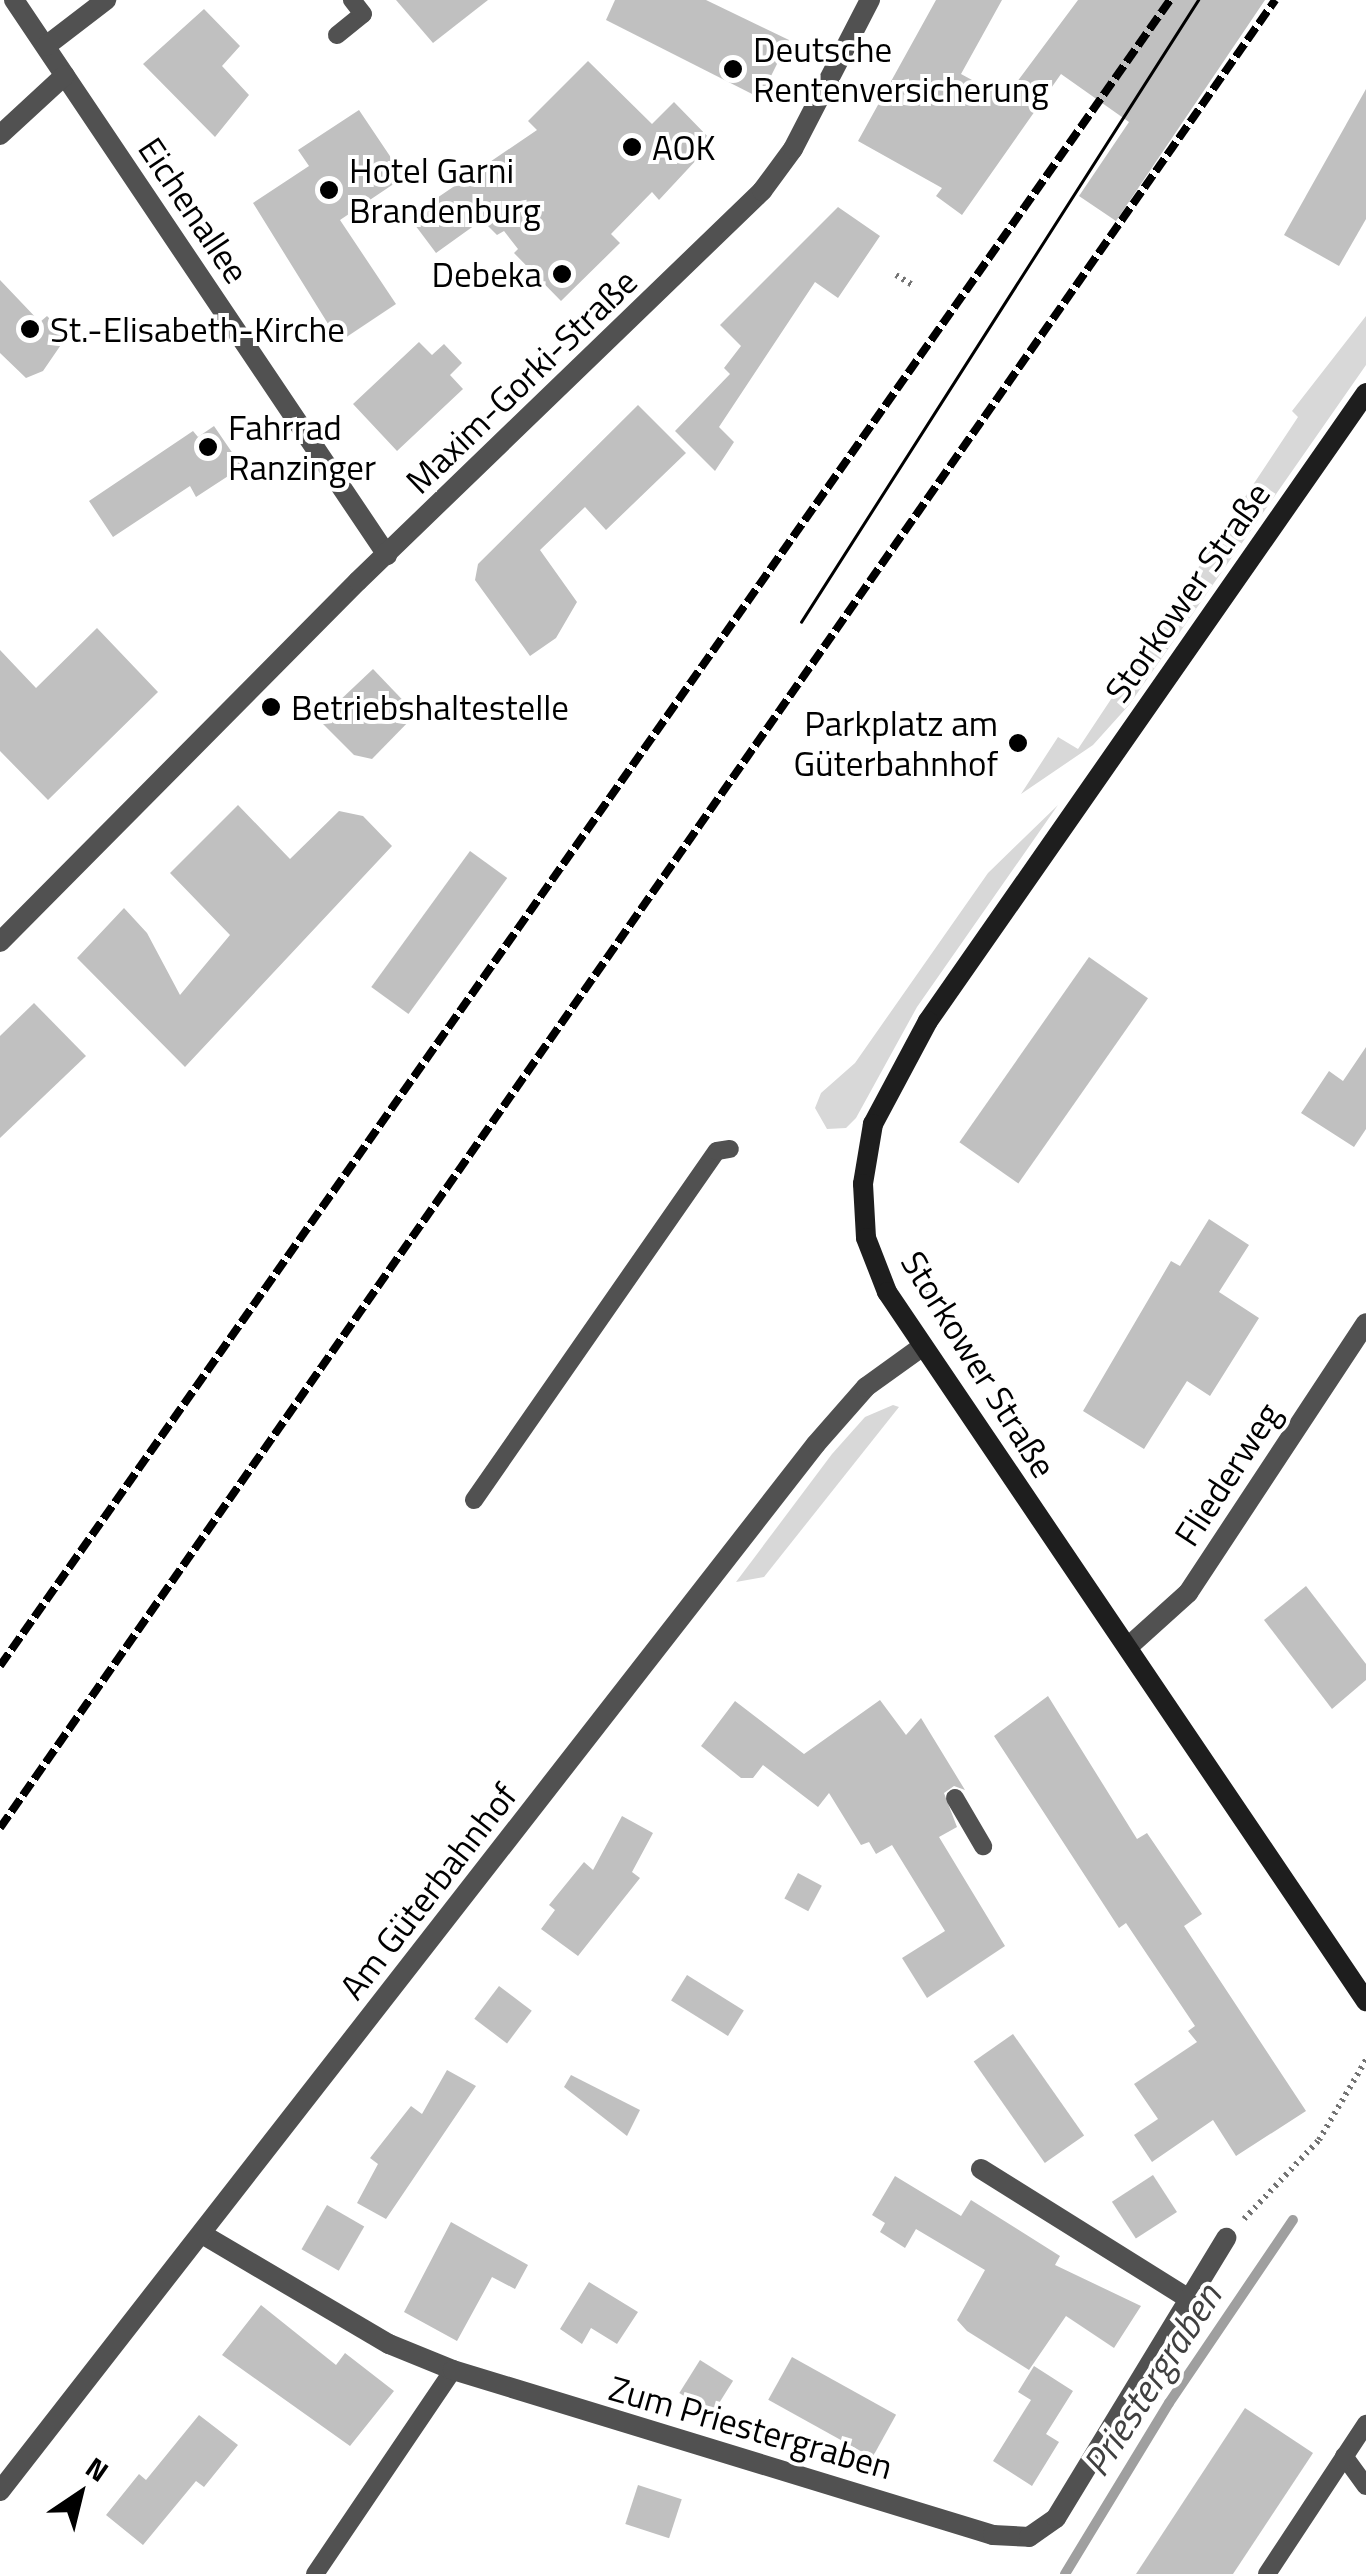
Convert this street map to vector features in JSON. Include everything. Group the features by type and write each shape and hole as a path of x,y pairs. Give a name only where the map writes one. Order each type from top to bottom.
{"main road":[{"name":"Storkower Straße","path":"1366,392 891,1080 866,1161 866,1238 888,1292 1366,2001"}],"street":[{"name":"Eichenallee","path":"14,0 387,555"},
{"path":"46,46 106,0"},
{"name":"Maxim-Gorki-Straße","path":"0,942 387,555 762,191 794,149 870,0"},
{"path":"0,135 65,75"},
{"name":"Fliederweg","path":"1128,1647 1164,1622 1188,1593 1366,1324"},
{"name":"Am Güterbahnhof","path":"0,2491 816,1444 866,1387 923,1346"},
{"path":"981,2168 1186,2297"},
{"name":"Zum Priestergraben","path":"202,2234 389,2344 453,2370 992,2534 1029,2537 1056,2518 1186,2297 1226,2238"}],"lane":[{"path":"337,35 362,14 352,0"},
{"path":"474,1500 717,1151 730,1149"},
{"path":"955,1798 983,1846"},
{"path":"315,2574 453,2370"},
{"path":"1267,2574 1366,2424"},
{"path":"1344,2456 1366,2486"}],"path":[{"path":"896,275 914,286"},
{"path":"1226,2238 1318,2140 1366,2060"}],"shaded area":[{"path":"1366,316 1366,365 1129,705 1093,745 1021,794 1058,737 1078,749 1298,417 1292,411"},
{"path":"1058,805 917,1007 856,1118 846,1128 827,1129 815,1108 821,1093 855,1063 988,873"},
{"path":"893,1405 899,1407 764,1577 736,1582 832,1454 865,1417"}],"building":[{"path":"396,0 488,0 433,43"},
{"path":"615,0 706,0 789,40 760,98 606,20"},
{"path":"936,0 1002,0 961,74 1005,98 1078,0 1265,0 1116,221 1079,196 1129,122 1061,74 962,215 936,196 942,188 858,141"},
{"path":"204,9 240,46 222,66 249,95 215,137 143,64"},
{"path":"588,61 652,124 674,102 713,142 659,200 652,192 611,234 620,243 561,301 514,253 518,249 504,231 497,235 482,220 436,253 409,217 537,130 528,121"},
{"path":"1366,89 1366,219 1339,266 1284,235"},
{"path":"359,110 404,177 340,220 396,304 345,338 330,327 253,203 309,166 298,150"},
{"path":"838,207 880,236 838,298 815,282 719,427 734,442 715,471 675,431 730,374 724,368 741,346 720,325"},
{"name":"St.-Elisabeth-Kirche","path":"0,280 40,322 47,316 67,336 43,371 26,378 0,353"},
{"path":"419,342 432,355 444,344 462,363 450,375 463,389 397,451 353,404"},
{"path":"638,405 686,453 606,530 585,507 540,550 577,602 556,638 530,656 475,580 478,564"},
{"path":"214,426 242,467 196,497 190,486 113,537 89,501 193,431 198,437"},
{"path":"97,628 158,692 48,800 0,751 0,650 36,688"},
{"path":"373,669 416,714 372,759 354,755 319,720"},
{"path":"238,805 290,859 339,811 363,816 392,846 185,1067 77,958 124,908 147,933 180,995 230,935 170,873"},
{"path":"470,851 507,878 408,1014 371,987"},
{"path":"1089,957 1148,998 1018,1183 959,1142"},
{"path":"34,1003 86,1056 0,1138 0,1036"},
{"path":"1366,1047 1366,1129 1354,1147 1301,1113 1329,1071 1343,1081"},
{"path":"1209,1219 1249,1245 1219,1292 1259,1318 1210,1396 1187,1381 1144,1449 1083,1411 1171,1261 1180,1266"},
{"path":"1306,1586 1366,1664 1366,1680 1332,1709 1264,1620"},
{"path":"1048,1696 1137,1839 1147,1833 1202,1914 1184,1926 1306,2111 1236,2156 1213,2120 1152,2162 1134,2135 1158,2119 1134,2084 1197,2042 1188,2031 1195,2026 1126,1923 1119,1928 994,1736"},
{"path":"880,1700 906,1735 921,1718 965,1790 954,1786 944,1793 957,1827 939,1837 1005,1946 927,1998 902,1958 945,1931 892,1845 876,1854 869,1842 861,1845 829,1793 818,1807 763,1765 753,1778 741,1778 701,1746 735,1701 804,1754"},
{"path":"622,1816 653,1833 632,1872 640,1878 578,1956 541,1929 555,1910 549,1905 584,1862 593,1870"},
{"path":"798,1873 822,1886 808,1911 784,1899"},
{"path":"687,1975 744,2011 728,2036 671,2000"},
{"path":"499,1986 532,2011 507,2043 474,2019"},
{"path":"1013,2034 1084,2136 1045,2163 974,2062"},
{"path":"447,2070 476,2086 386,2219 357,2203 378,2164 370,2158 411,2106 422,2114"},
{"path":"571,2075 640,2110 627,2136 564,2087"},
{"path":"1153,2175 1177,2212 1136,2239 1112,2202"},
{"path":"895,2176 961,2216 971,2200 1060,2256 1055,2265 1141,2306 1114,2348 1066,2316 1029,2370 967,2331 957,2320 985,2270 916,2229 905,2248 880,2232 885,2223 872,2215"},
{"path":"327,2205 364,2226 339,2271 302,2249"},
{"path":"451,2222 528,2265 515,2289 492,2277 457,2341 404,2312"},
{"path":"589,2282 638,2312 617,2344 591,2328 582,2344 560,2329"},
{"path":"261,2305 336,2365 345,2353 394,2391 350,2446 222,2355"},
{"path":"792,2357 896,2415 872,2458 768,2400"},
{"path":"700,2360 733,2381 712,2414 679,2393"},
{"path":"1034,2366 1073,2391 1046,2434 1059,2442 1032,2486 993,2461 1031,2400 1018,2392"},
{"path":"1245,2408 1313,2453 1233,2574 1136,2574"},
{"path":"199,2415 238,2445 204,2487 196,2481 143,2545 106,2515 139,2474 146,2480"},
{"path":"638,2485 682,2499 669,2538 625,2524"}],"waterway":[{"name":"Priestergraben","path":"1065,2574 1169,2403 1293,2220"}],"tram line":[{"path":"801,622 1198,0"}],"railway":[{"path":"0,1666 1170,0"},
{"path":"0,1828 1275,0"}],"place":[{"name":"Deutsche Rentenversicherung","path":"733,69"},
{"name":"AOK","path":"632,147"},
{"name":"Hotel Garni Brandenburg","path":"329,190"},
{"name":"Debeka","path":"562,274"},
{"name":"St.-Elisabeth-Kirche","path":"30,329"},
{"name":"Fahrrad Ranzinger","path":"208,447"},
{"name":"Betriebshaltestelle","path":"271,707"},
{"name":"Parkplatz am Güterbahnhof","path":"1018,743"}]}
